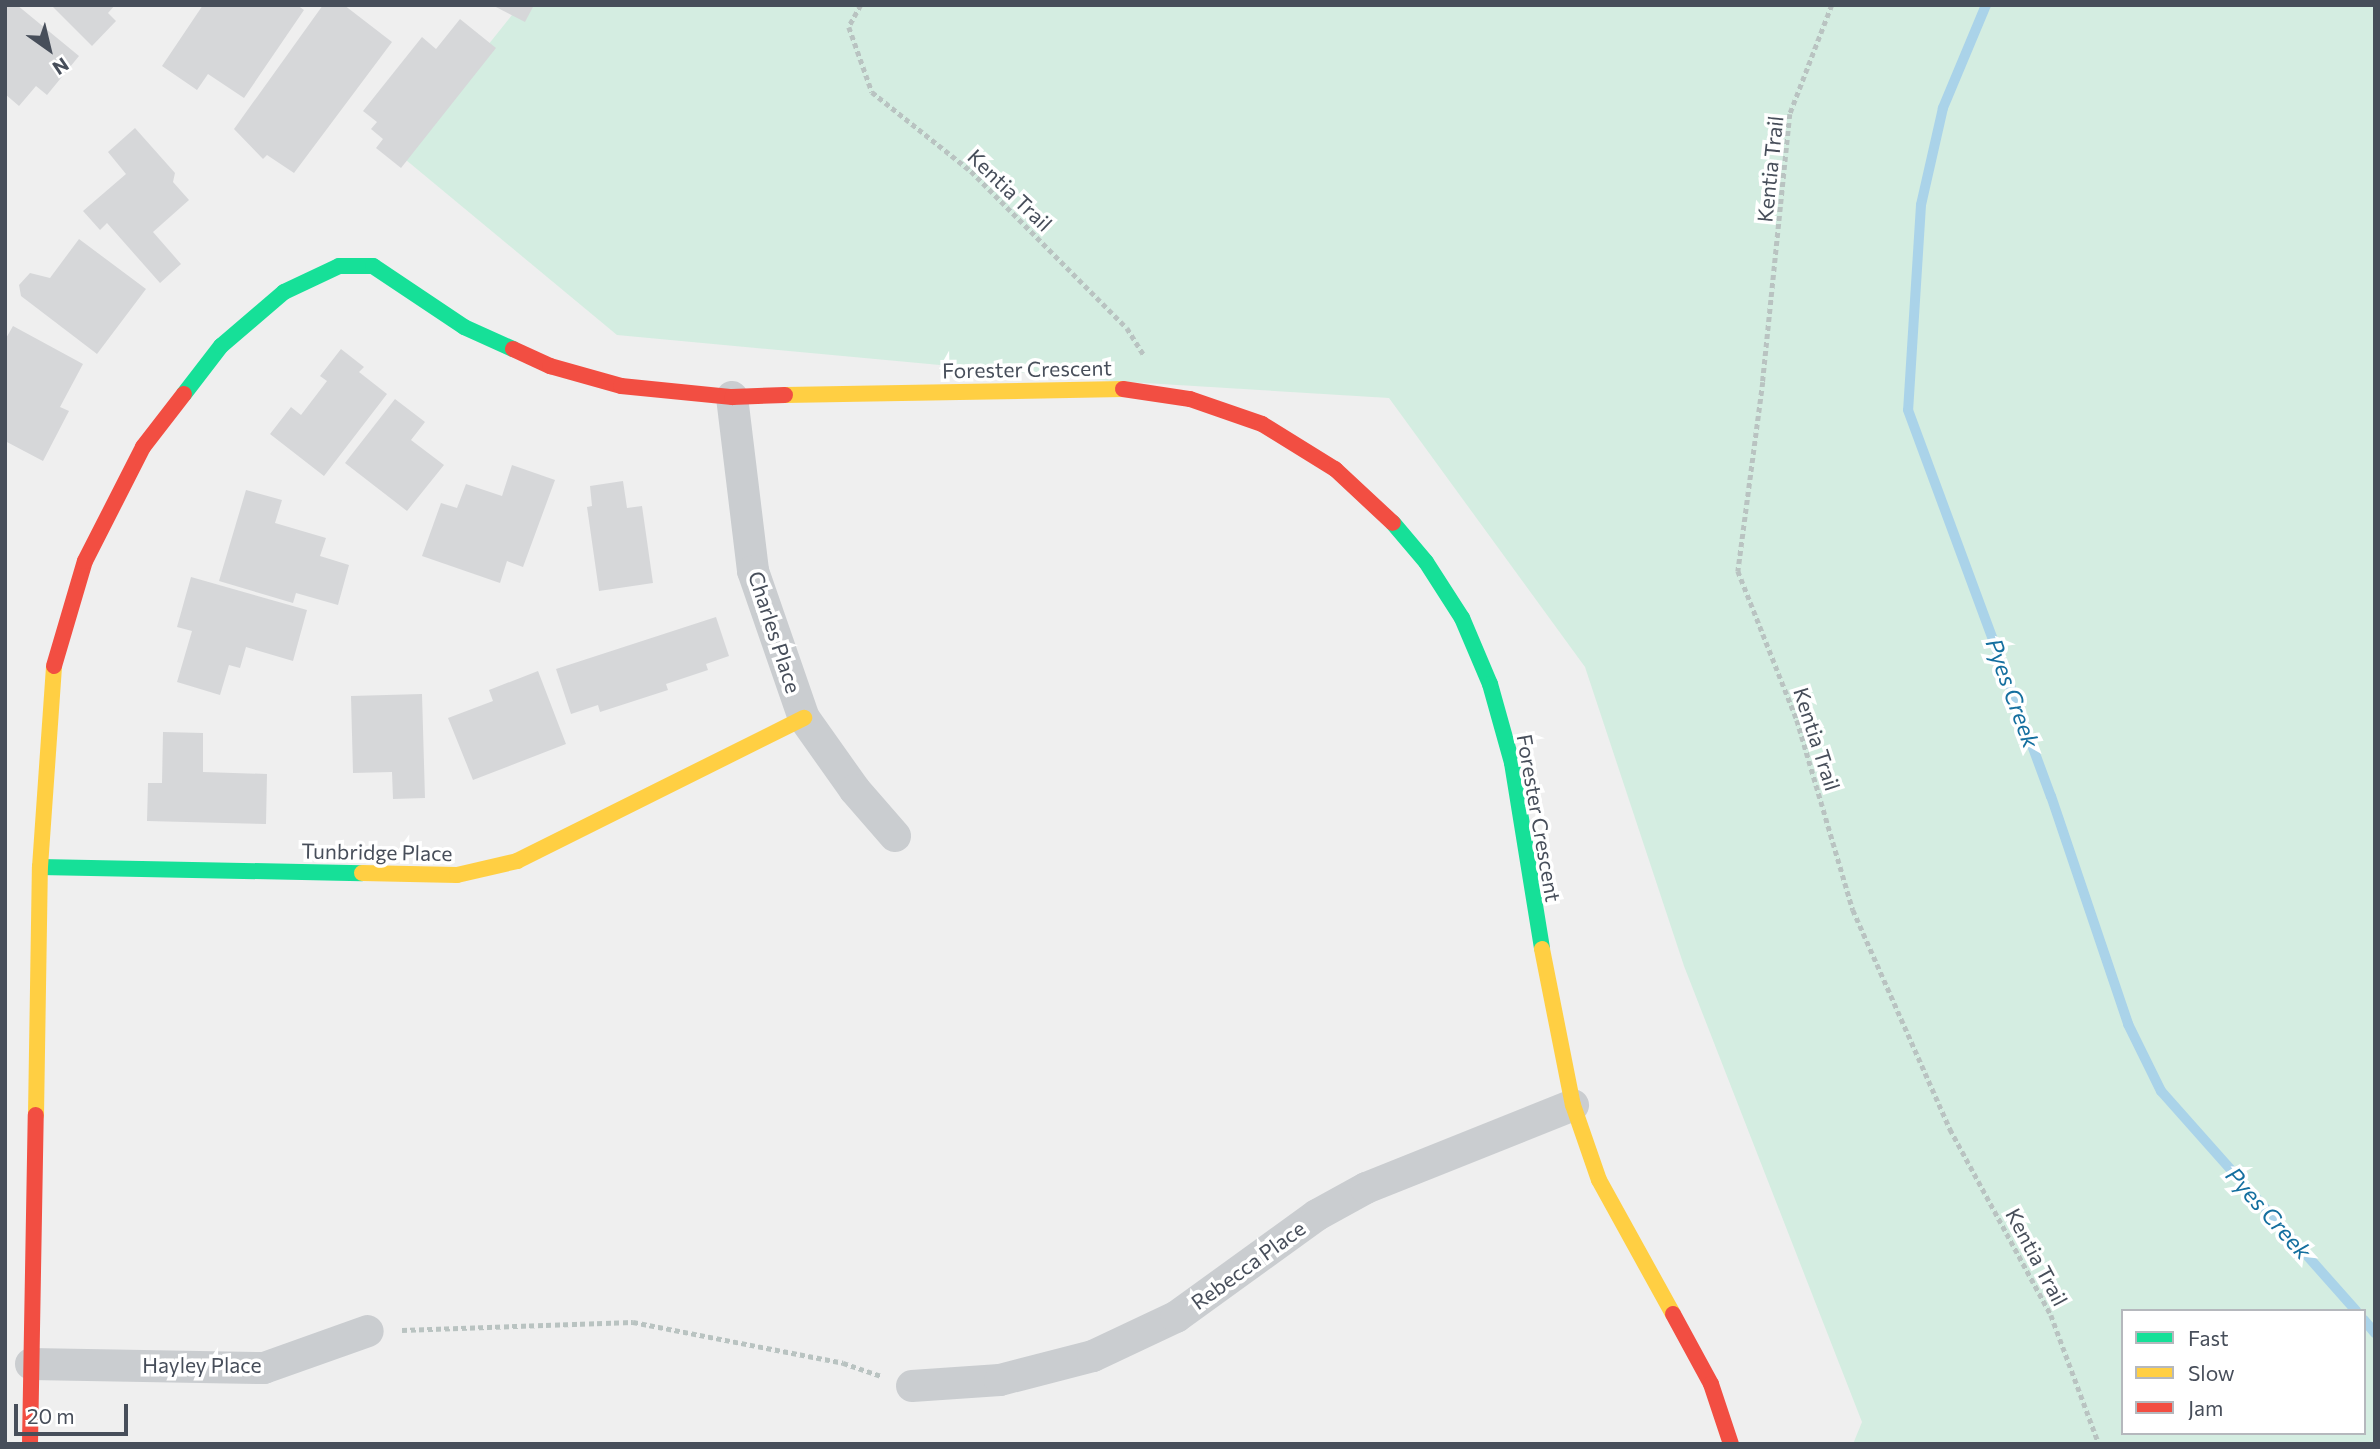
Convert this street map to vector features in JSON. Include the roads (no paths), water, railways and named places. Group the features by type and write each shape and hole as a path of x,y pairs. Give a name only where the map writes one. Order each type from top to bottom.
{"street":[{"name":"Forester Crescent","path":"40,867 55,654 85,561 143,447 221,346 284,292 339,266 373,267 464,327 550,366 621,386 732,397 1104,386 1171,396 1262,424 1335,469 1385,515 1426,562 1462,618 1490,684 1512,763 1527,873 1573,1105 1599,1181 1711,1384 1731,1444"},
{"name":"Charles Place","path":"732,397 753,571 804,718 895,836"},
{"name":"Tunbridge Place","path":"40,867 457,876 517,861 804,718"},
{"path":"30,1444 40,867"},
{"name":"Rebecca Place","path":"912,1386 1000,1380 1093,1356 1175,1317 1317,1215 1366,1188 1573,1105"},
{"name":"Hayley Place","path":"31,1364 264,1368 368,1331"}],"waterway":[{"name":"Pyes Creek","path":"1986,5 1943,108 1921,205 1908,410 2051,796 2128,1024 2161,1091 2354,1309"},
{"name":"Pyes Creek","path":"2366,1322 2375,1333"}]}
